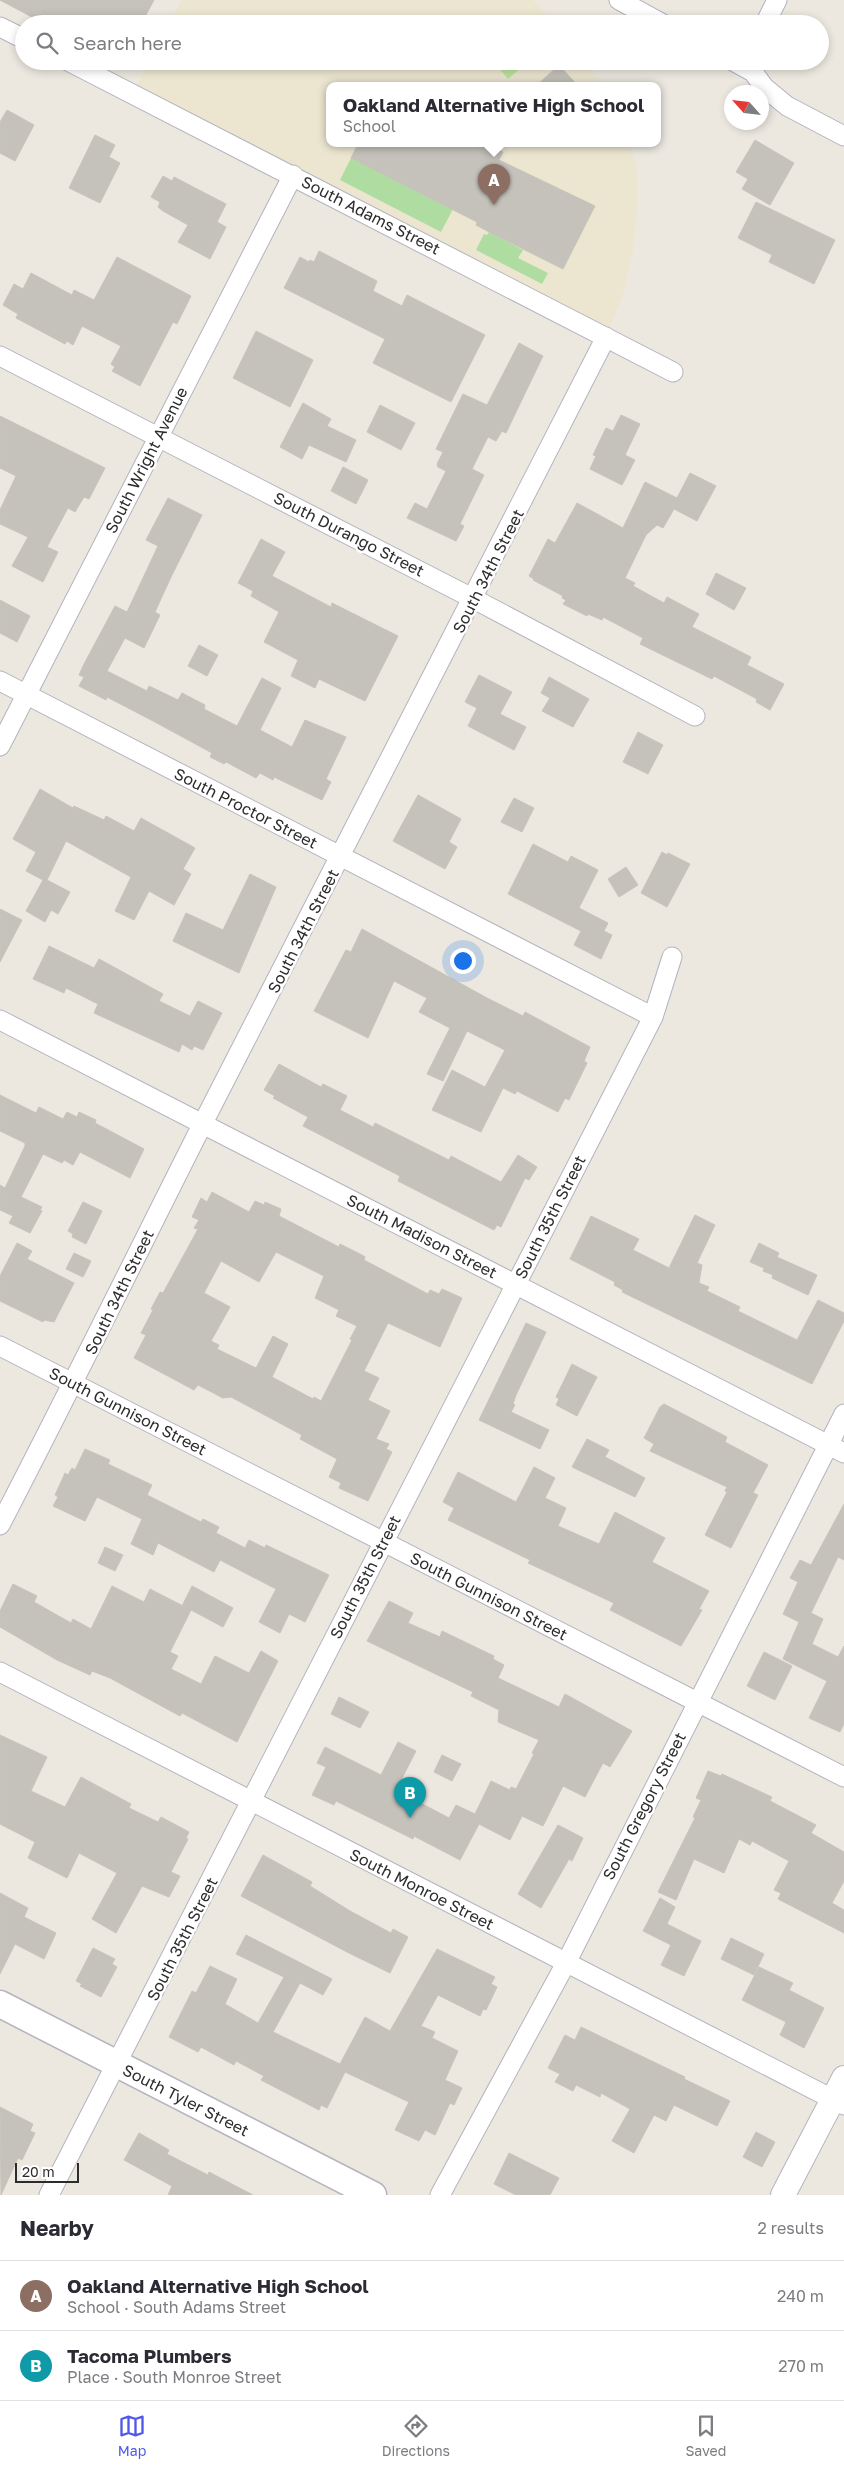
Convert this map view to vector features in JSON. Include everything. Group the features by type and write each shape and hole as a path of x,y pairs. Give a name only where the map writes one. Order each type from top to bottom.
{"main road":[{"name":"South Tyler Street","path":"0,2004 373,2195"}],"street":[{"path":"619,0 646,15"},
{"path":"770,15 777,0"},
{"path":"0,27 15,34"},
{"name":"South Adams Street","path":"86,70 673,372"},
{"path":"754,70 764,87 787,106 844,136"},
{"name":"South Wright Avenue","path":"0,746 293,175"},
{"name":"South 34th Street","path":"0,1525 74,1384 203,1123 474,599 606,337"},
{"name":"South Durango Street","path":"0,356 474,599 695,716"},
{"name":"South Proctor Street","path":"0,681 653,1017"},
{"name":"South 35th Street","path":"49,2195 653,1017 672,956"},
{"name":"South Madison Street","path":"0,1020 836,1448"},
{"name":"South Gunnison Street","path":"0,1346 844,1778"},
{"name":"South Gregory Street","path":"440,2195 566,1963 696,1702 836,1448 844,1414"},
{"name":"South Monroe Street","path":"0,1672 838,2102"},
{"path":"783,2195 838,2102 844,2078"}],"shaded area":[{"path":"181,0 533,0 547,15 174,15"},
{"path":"144,70 592,70 601,82 326,82 326,147 631,147 637,167 637,213 633,251 623,296 606,337 132,94"}],"green space":[{"path":"500,70 518,70 508,79"},
{"path":"351,158 453,209 441,232 340,180"},
{"path":"489,232 523,250 518,258 548,273 542,284 476,250 484,234 487,235"}],"building":[{"path":"0,0 154,0 146,15 28,15"},
{"path":"554,70 564,70 574,82 540,82"},
{"path":"7,110 34,125 15,161 0,153 0,122"},
{"path":"95,135 115,145 109,157 120,163 100,203 69,188"},
{"path":"755,140 794,163 770,205 742,189 748,179 736,172"},
{"path":"356,147 492,147 503,152 499,160 595,206 563,269 476,225 477,222 351,158"},
{"path":"163,176 172,181 174,177 226,204 217,222 226,227 210,259 178,242 188,225 163,211 158,207 160,202 151,197"},
{"path":"756,202 835,240 814,284 769,262 772,255 738,238"},
{"path":"319,251 377,281 373,291 402,306 407,295 485,335 451,402 373,363 385,339 284,288 300,257 309,262 310,260 314,262"},
{"path":"117,257 191,296 177,324 173,322 140,386 112,371 115,367 111,364 121,346 82,326 73,345 67,341 65,344 16,318 18,314 3,305 14,284 23,289 31,273 72,295 74,290 94,300"},
{"path":"256,331 313,360 290,407 233,378"},
{"path":"519,343 543,356 506,433 502,431 496,441 488,437 472,469 484,475 460,524 464,526 456,541 407,518 415,503 427,509 446,471 438,467 437,464 443,452 436,449 463,394 487,405"},
{"path":"303,403 331,419 327,426 356,440 346,462 309,445 302,459 280,447"},
{"path":"380,405 415,423 401,450 367,432"},
{"path":"621,415 640,424 625,455 635,460 622,485 590,469 596,456 593,455 606,428 613,431"},
{"path":"0,416 105,468 89,499 84,497 75,512 68,508 47,547 58,552 43,582 12,566 28,537 0,524 0,510 16,476 0,468"},
{"path":"343,467 368,480 356,504 331,491"},
{"path":"690,473 716,486 697,521 674,509 663,528 657,525 646,535 625,578 635,583 633,586 664,603 667,597 699,614 692,627 751,657 747,665 784,684 770,710 756,702 757,699 714,676 712,679 640,644 643,638 603,617 602,620 588,614 587,616 563,604 566,600 562,598 563,596 529,576 548,539 555,543 577,503 623,528 645,482 677,498"},
{"path":"168,498 202,515 155,612 160,615 144,648 125,638 107,671 147,691 149,686 178,700 182,693 205,705 204,709 237,726 262,678 281,688 260,730 292,747 305,720 346,737 326,779 331,782 322,800 274,777 273,780 260,773 256,778 226,762 224,764 210,757 212,753 155,722 107,697 106,700 79,686 84,677 79,675 115,606 127,612 158,546 146,540"},
{"path":"261,539 285,552 272,576 331,607 332,603 398,636 365,701 319,679 315,688 291,676 298,660 264,642 279,612 251,596 253,591 238,583"},
{"path":"716,573 746,588 734,610 706,594"},
{"path":"0,600 30,616 17,642 0,633"},
{"path":"199,645 218,655 207,676 188,666"},
{"path":"479,675 512,692 500,714 526,727 514,750 468,726 477,708 465,702"},
{"path":"549,677 589,699 573,727 542,711 550,698 541,693"},
{"path":"638,732 663,745 648,774 623,762"},
{"path":"40,789 73,808 74,806 104,820 106,816 134,831 141,818 195,848 183,869 191,874 174,905 149,891 134,920 115,911 131,877 66,841 47,880 70,892 58,914 51,910 45,922 26,911 43,880 26,871 36,852 13,839"},
{"path":"418,795 461,819 449,842 457,847 445,869 393,841"},
{"path":"514,798 534,808 522,832 501,822"},
{"path":"533,844 568,862 571,856 598,870 579,908 608,923 604,931 612,935 601,959 574,945 581,931 508,894"},
{"path":"662,852 690,864 667,907 641,893"},
{"path":"626,867 638,885 619,897 608,879"},
{"path":"250,874 276,887 239,973 173,941 186,913 223,930"},
{"path":"0,909 22,920 0,962"},
{"path":"362,929 487,998 523,1016 525,1012 590,1047 584,1061 587,1063 569,1100 565,1098 558,1112 517,1091 515,1094 503,1088 481,1132 432,1110 452,1070 485,1087 505,1050 467,1031 443,1081 427,1074 450,1028 419,1012 427,998 394,981 368,1038 314,1011 346,950 351,952"},
{"path":"49,946 94,968 99,959 163,994 159,1001 190,1016 198,1001 222,1013 203,1050 194,1046 192,1050 182,1044 179,1052 94,1013 98,1004 66,988 64,993 33,979"},
{"path":"279,1064 321,1087 323,1084 347,1096 340,1110 373,1127 375,1123 449,1160 451,1156 501,1182 518,1155 537,1167 529,1180 525,1178 501,1227 497,1225 494,1230 398,1181 400,1176 303,1126 308,1117 273,1098 275,1096 264,1090"},
{"path":"0,1095 36,1113 39,1107 63,1119 67,1112 77,1117 79,1112 96,1120 95,1123 144,1149 130,1178 80,1152 73,1165 64,1160 62,1163 43,1154 21,1197 42,1207 40,1210 42,1211 30,1233 9,1223 13,1216 0,1210 0,1185 5,1188 25,1143 0,1131"},
{"path":"212,1192 249,1212 255,1201 264,1205 265,1202 281,1209 279,1216 339,1247 340,1244 362,1255 365,1257 364,1260 428,1294 430,1290 439,1294 442,1289 462,1298 440,1347 388,1323 364,1371 379,1378 368,1400 390,1411 376,1439 389,1444 386,1449 392,1452 368,1501 339,1488 341,1483 329,1477 337,1459 300,1439 302,1435 231,1397 223,1398 198,1385 194,1390 134,1358 146,1335 141,1333 153,1310 151,1309 160,1292 163,1293 198,1229 194,1228 199,1220 192,1217 201,1198 207,1202","holes":["276,1252 324,1276 315,1298 339,1310 336,1316 357,1326 350,1339 352,1340 321,1401 314,1397 313,1399 272,1377 288,1344 273,1336 256,1368 217,1349 219,1345 211,1341 230,1307 204,1293 221,1261 259,1282"]},
{"path":"83,1202 102,1211 86,1244 72,1237 73,1234 68,1231"},
{"path":"695,1215 715,1225 697,1263 702,1265 699,1283 709,1287 707,1291 740,1307 738,1311 797,1340 818,1300 844,1313 844,1321 812,1384 622,1292 623,1290 614,1285 615,1282 570,1259 591,1216 639,1239 633,1250 669,1268"},
{"path":"17,1243 32,1251 27,1259 74,1283 54,1322 44,1320 43,1322 0,1301 0,1276"},
{"path":"759,1243 779,1253 777,1257 817,1275 808,1295 772,1278 773,1275 763,1271 764,1268 750,1262"},
{"path":"74,1253 91,1261 83,1277 66,1269"},
{"path":"526,1323 546,1332 516,1395 513,1404 515,1405 511,1412 549,1430 540,1449 479,1420"},
{"path":"572,1364 597,1377 577,1416 556,1405 559,1399 556,1397"},
{"path":"664,1404 727,1437 725,1442 768,1465 753,1493 758,1495 731,1548 705,1535 727,1492 725,1491 727,1487 650,1451 654,1444 644,1438 660,1407"},
{"path":"587,1439 609,1450 605,1457 645,1478 635,1497 572,1467"},
{"path":"85,1449 110,1460 108,1464 152,1485 147,1495 201,1522 203,1519 219,1527 216,1533 245,1548 249,1540 265,1548 266,1545 329,1575 305,1622 289,1614 280,1633 259,1622 276,1589 220,1560 214,1572 158,1543 153,1555 131,1544 142,1519 97,1497 85,1521 53,1506 58,1497 55,1495 65,1473 68,1475 72,1468 75,1470"},
{"path":"534,1467 555,1478 545,1498 566,1508 558,1526 599,1544 615,1512 665,1538 652,1562 709,1591 699,1609 702,1610 681,1646 610,1610 614,1603 528,1563 530,1560 448,1520 454,1508 443,1502 458,1472 516,1502"},
{"path":"844,1504 844,1560 838,1557 811,1613 823,1619 812,1644 838,1657 844,1646 844,1724 840,1732 809,1718 827,1681 783,1659 799,1622 783,1614 798,1582 790,1578 800,1560 811,1565"},
{"path":"105,1547 123,1555 115,1571 98,1563"},
{"path":"13,1584 37,1596 34,1602 71,1623 73,1619 91,1629 112,1586 144,1602 150,1589 182,1606 192,1586 233,1608 223,1627 191,1610 170,1652 178,1656 171,1669 201,1684 215,1656 249,1673 261,1651 278,1661 237,1742 182,1713 180,1716 110,1678 92,1671 90,1675 57,1660 0,1627 0,1611"},
{"path":"389,1601 413,1613 408,1623 440,1637 442,1631 494,1656 493,1659 504,1665 498,1678 559,1707 565,1694 632,1731 610,1767 603,1763 585,1797 563,1786 543,1826 522,1816 510,1840 479,1824 460,1860 414,1836 413,1839 336,1801 334,1805 312,1795 326,1767 317,1763 325,1747 381,1775 398,1742 416,1751 396,1790 449,1818 456,1805 475,1814 491,1781 510,1790 511,1787 516,1789 534,1754 532,1753 539,1740 498,1722 499,1710 471,1696 473,1692 367,1641"},
{"path":"764,1652 792,1666 775,1700 747,1686"},
{"path":"339,1697 369,1712 360,1728 331,1714"},
{"path":"0,1735 47,1757 31,1791 65,1807 81,1777 131,1804 129,1808 158,1822 161,1817 189,1832 186,1838 188,1839 171,1872 180,1876 169,1897 142,1886 116,1933 92,1919 117,1873 79,1853 67,1878 28,1858 35,1842 0,1824"},
{"path":"442,1755 461,1764 452,1781 434,1772"},
{"path":"708,1771 721,1776 722,1774 772,1797 770,1801 816,1825 811,1833 844,1852 844,1881 832,1903 844,1910 844,1933 778,1899 781,1893 774,1890 789,1861 752,1841 750,1845 739,1839 724,1873 694,1859 676,1900 658,1892 695,1818 693,1817 701,1800 696,1798"},
{"path":"558,1825 583,1838 572,1861 569,1859 541,1908 518,1894"},
{"path":"263,1855 312,1882 310,1886 350,1911 391,1933 393,1929 408,1937 390,1973 241,1896"},
{"path":"0,1893 28,1908 24,1917 56,1933 44,1959 15,1944 0,1974"},
{"path":"660,1898 675,1907 667,1924 701,1941 684,1976 661,1965 671,1945 643,1931"},
{"path":"246,1935 332,1979 323,1995 300,1983 273,2032 340,2064 365,2017 390,2031 437,1949 495,1977 491,1984 497,1987 486,2010 483,2009 480,2016 438,1995 421,2026 435,2032 432,2038 458,2051 445,2080 462,2088 454,2105 450,2103 435,2135 425,2130 419,2141 395,2130 409,2102 345,2072 327,2108 321,2105 319,2110 261,2080 264,2076 236,2061 234,2065 201,2047 198,2052 169,2037 192,1991 196,1993 210,1966 237,1979 225,2004 258,2023 284,1977 236,1954"},
{"path":"731,1938 764,1954 754,1975 721,1959"},
{"path":"93,1948 115,1959 112,1964 117,1967 101,1997 80,1986 82,1984 76,1981"},
{"path":"759,1967 793,1983 789,1990 824,2008 804,2048 780,2035 786,2022 742,2000"},
{"path":"581,2027 730,2101 717,2126 674,2105 666,2121 654,2115 634,2153 612,2141 630,2109 601,2093 600,2097 576,2085 573,2091 555,2082 560,2074 548,2068 565,2035 575,2040"},
{"path":"0,2107 33,2124 30,2131 35,2133 22,2160 18,2158 1,2195"},
{"path":"756,2132 775,2142 762,2167 743,2157"},
{"path":"139,2133 169,2150 167,2154 208,2175 209,2172 253,2195 168,2195 172,2186 124,2160"},
{"path":"509,2153 559,2178 550,2195 516,2195 494,2184"}],"place":[{"name":"Oakland Alternative High School","path":"494,205"},
{"name":"Tacoma Plumbers","path":"410,1818"}]}
